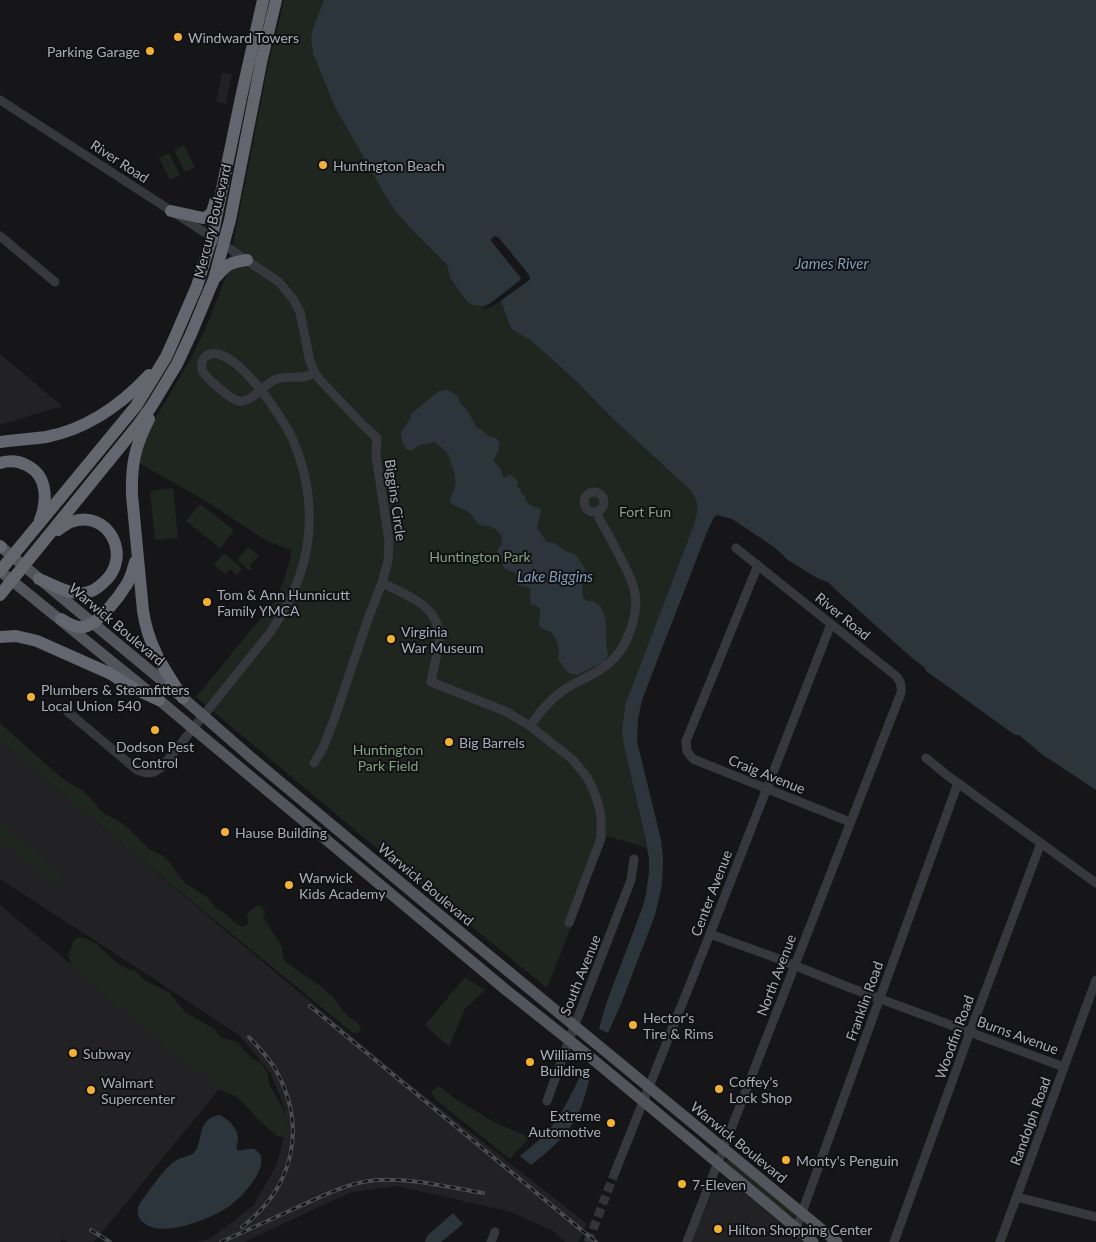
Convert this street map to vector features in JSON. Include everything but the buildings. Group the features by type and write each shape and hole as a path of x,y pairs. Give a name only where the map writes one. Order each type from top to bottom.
{"highway":[{"name":"Mercury Boulevard","path":"0,571 132,412 166,356 197,286 212,238 263,0"},
{"name":"Mercury Boulevard","path":"0,595 145,416 177,364 214,279 224,245 262,58 276,0"},
{"path":"171,211 199,218 207,217 212,212 225,178"},
{"path":"214,279 230,263 247,260"},
{"path":"0,442 58,434 93,420 112,409 131,394 166,356"},
{"path":"159,393 136,451 132,468 132,495 143,611 149,639 163,668 183,698"},
{"path":"0,463 20,462 27,465 41,480 45,501 41,517 33,531"},
{"path":"39,579 68,591 78,593 89,592 99,587 108,579 114,568 117,555 116,543 110,533 104,527 90,520 69,522 41,545"},
{"path":"61,619 79,627 88,626 93,623 128,583 137,554"},
{"path":"0,637 16,636 37,641 109,673 135,689 159,700"}],"main road":[{"name":"Warwick Boulevard","path":"0,546 418,897 837,1242"},
{"path":"0,571 61,619 813,1242"},
{"path":"272,794 281,782"},
{"path":"408,908 418,897"},
{"path":"466,956 475,944"}],"street":[{"name":"River Road","path":"0,100 279,282 293,299 302,319 310,362 314,373"},
{"path":"0,236 55,282"},
{"path":"68,712 136,770 154,772 160,769 269,634 291,598 304,564 310,526 309,498 304,475 294,441 276,409 261,389 224,356 212,354 206,356 202,361 201,367 207,377 235,400 239,401 248,399 261,389 271,381 284,377 306,377 314,373"},
{"name":"Biggins Circle","path":"314,373 377,438 376,456 389,541 388,561 382,583 324,748 314,762"},
{"path":"530,726 541,711 559,694 609,663 620,652 628,639 635,616 635,588 597,511"},
{"name":"River Road","path":"736,548 899,680 901,693 891,719"},
{"name":"Craig Avenue","path":"758,565 686,741 687,752 694,759 850,822"},
{"path":"382,583 418,601 428,609 436,621 439,643 431,682 505,711 530,726 572,759 587,777 594,792 600,814 601,838 569,923"},
{"name":"Center Avenue","path":"615,1172 831,624"},
{"name":"North Avenue","path":"687,1242 891,719"},
{"path":"926,758 1096,883"},
{"name":"Franklin Road","path":"796,1228 958,783"},
{"name":"Woodfin Road","path":"894,1242 1041,843"},
{"name":"South Avenue","path":"547,1101 574,1026 632,880 634,859"},
{"name":"Burns Avenue","path":"710,934 1064,1067"},
{"name":"Randolph Road","path":"1000,1242 1096,980"},
{"path":"1017,1197 1096,1217"},
{"path":"491,1242 494,1232"}],"shaded area":[{"path":"222,73 232,74 226,104 216,102"},
{"path":"0,354 62,406 0,425"},
{"path":"0,742 403,1079 587,1224 578,1242 565,1242 555,1232 511,1212 397,1186 352,1192 244,1242 195,1242 210,1239 253,1206 276,1166 283,1141 285,1109 271,1074 240,1036 0,879"},
{"path":"0,905 220,1088 94,1242 68,1242 63,1239 60,1242 0,1242"},
{"name":"Hilton Shopping Center","path":"724,1179 749,1197 803,1242 692,1242 717,1182"}],"green space":[{"name":"Huntington Park","path":"284,0 324,0 311,35 313,54 335,107 396,212 447,265 450,278 468,303 483,306 501,301 513,330 530,340 579,384 611,417 690,490 696,500 697,512 693,527 625,705 624,747 647,848 607,836 547,988 196,697 274,602 285,576 292,550 267,541 206,501 139,463 142,448 152,424 190,360 206,327 227,274 268,66"},
{"path":"184,145 195,167 185,172 174,150"},
{"path":"169,153 180,175 170,180 159,158"},
{"path":"173,488 178,538 155,540 150,491"},
{"path":"200,504 234,530 220,548 186,521"},
{"path":"248,547 259,556 250,566 252,569 250,571 237,560"},
{"path":"224,553 242,569 237,575 230,569 225,574 214,565"},
{"path":"0,723 55,772 82,790 102,812 116,819 149,849 169,861 186,884 207,897 217,909 225,913 235,923 242,927 246,925 248,923 247,914 255,907 261,906 265,911 263,917 282,947 283,957 286,962 328,992 343,1011 360,1026 361,1029 358,1033 353,1033 348,1029 0,742"},
{"path":"0,822 64,875 63,880 54,885 0,842"},
{"path":"82,937 97,944 120,965 135,971 146,981 169,992 185,1012 215,1029 220,1037 237,1042 252,1059 258,1061 268,1074 269,1084 283,1108 289,1130 288,1134 283,1137 277,1136 237,1097 216,1088 205,1076 163,1045 80,973 72,965 68,956 73,942 76,938"},
{"path":"465,977 485,990 465,1009 449,1047 425,1025"},
{"path":"439,1086 456,1099 497,1124 530,1137 510,1159 436,1100 431,1092"},
{"path":"727,1160 795,1213 795,1216 790,1215 753,1188 726,1163"}],"water":[{"name":"James River","path":"324,0 1096,0 1096,790 1043,755 1019,735 1015,735 926,671 925,668 828,582 817,578 788,560 774,547 732,519 717,515 714,517 707,532 642,700 638,719 637,741 661,840 663,858 662,885 655,915 621,1004 608,1033 599,1029 606,1004 643,906 649,872 645,837 624,747 622,731 625,705 693,527 698,508 696,500 690,490 611,417 579,384 530,340 513,330 501,301 483,306 468,303 450,278 447,265 396,212 335,107 313,54 312,31"},
{"name":"Lake Biggins","path":"445,390 458,397 478,429 481,429 488,436 497,439 500,445 498,453 493,460 501,470 503,477 506,478 510,475 516,479 518,482 517,486 521,490 521,494 525,496 528,504 541,510 537,529 547,542 554,543 576,555 585,569 582,587 583,597 587,601 593,601 600,606 606,621 608,656 601,665 599,664 577,675 568,673 558,659 559,648 554,636 549,631 541,628 539,624 540,610 536,605 531,604 531,590 528,587 517,585 514,572 505,569 503,566 503,560 497,552 501,546 501,535 492,527 480,525 469,512 451,503 450,498 455,487 455,480 454,470 448,454 435,442 419,445 411,451 406,449 402,442 401,432 412,413 439,391"},
{"path":"581,1074 590,1078 578,1114 561,1138 531,1165 520,1156 542,1137 554,1123"},
{"path":"219,1115 229,1121 236,1130 238,1137 237,1150 253,1149 260,1154 261,1165 253,1182 232,1204 209,1217 183,1226 170,1228 158,1229 148,1226 138,1216 138,1208 141,1201 170,1165 179,1159 193,1154 197,1149 206,1121"},
{"path":"453,1213 463,1224 441,1242 425,1242 427,1236"}],"pier":[{"path":"495,236 500,239 529,275 530,279 492,307 483,309 521,278 491,241"}],"tunnel":[{"path":"588,1242 615,1172"}],"railway":[{"path":"310,1006 596,1242"},
{"path":"242,1227 260,1211 274,1193 284,1174 291,1153 293,1132 291,1111 285,1089 274,1067 249,1037"},
{"path":"221,1242 327,1194 367,1181 417,1182 483,1193"},
{"path":"91,1230 110,1242"}],"place":[{"name":"Windward Towers","path":"178,37"},
{"name":"Parking Garage","path":"150,51"},
{"name":"Huntington Beach","path":"323,165"},
{"name":"Tom & Ann Hunnicutt Family YMCA","path":"207,602"},
{"name":"Virginia War Museum","path":"391,639"},
{"name":"Plumbers & Steamfitters Local Union 540","path":"31,697"},
{"name":"Dodson Pest Control","path":"155,730"},
{"name":"Big Barrels","path":"449,742"},
{"name":"Hause Building","path":"225,832"},
{"name":"Warwick Kids Academy","path":"289,885"},
{"name":"Hector's Tire & Rims","path":"633,1025"},
{"name":"Subway","path":"73,1053"},
{"name":"Williams Building","path":"530,1062"},
{"name":"Coffey's Lock Shop","path":"719,1089"},
{"name":"Walmart Supercenter","path":"91,1090"},
{"name":"Extreme Automotive","path":"611,1123"},
{"name":"Monty's Penguin","path":"786,1160"},
{"name":"7-Eleven","path":"682,1184"},
{"name":"Hilton Shopping Center","path":"718,1229"}],"park label":[{"name":"Fort Fun","path":"645,511"},
{"name":"Huntington Park Field","path":"388,758"}]}
